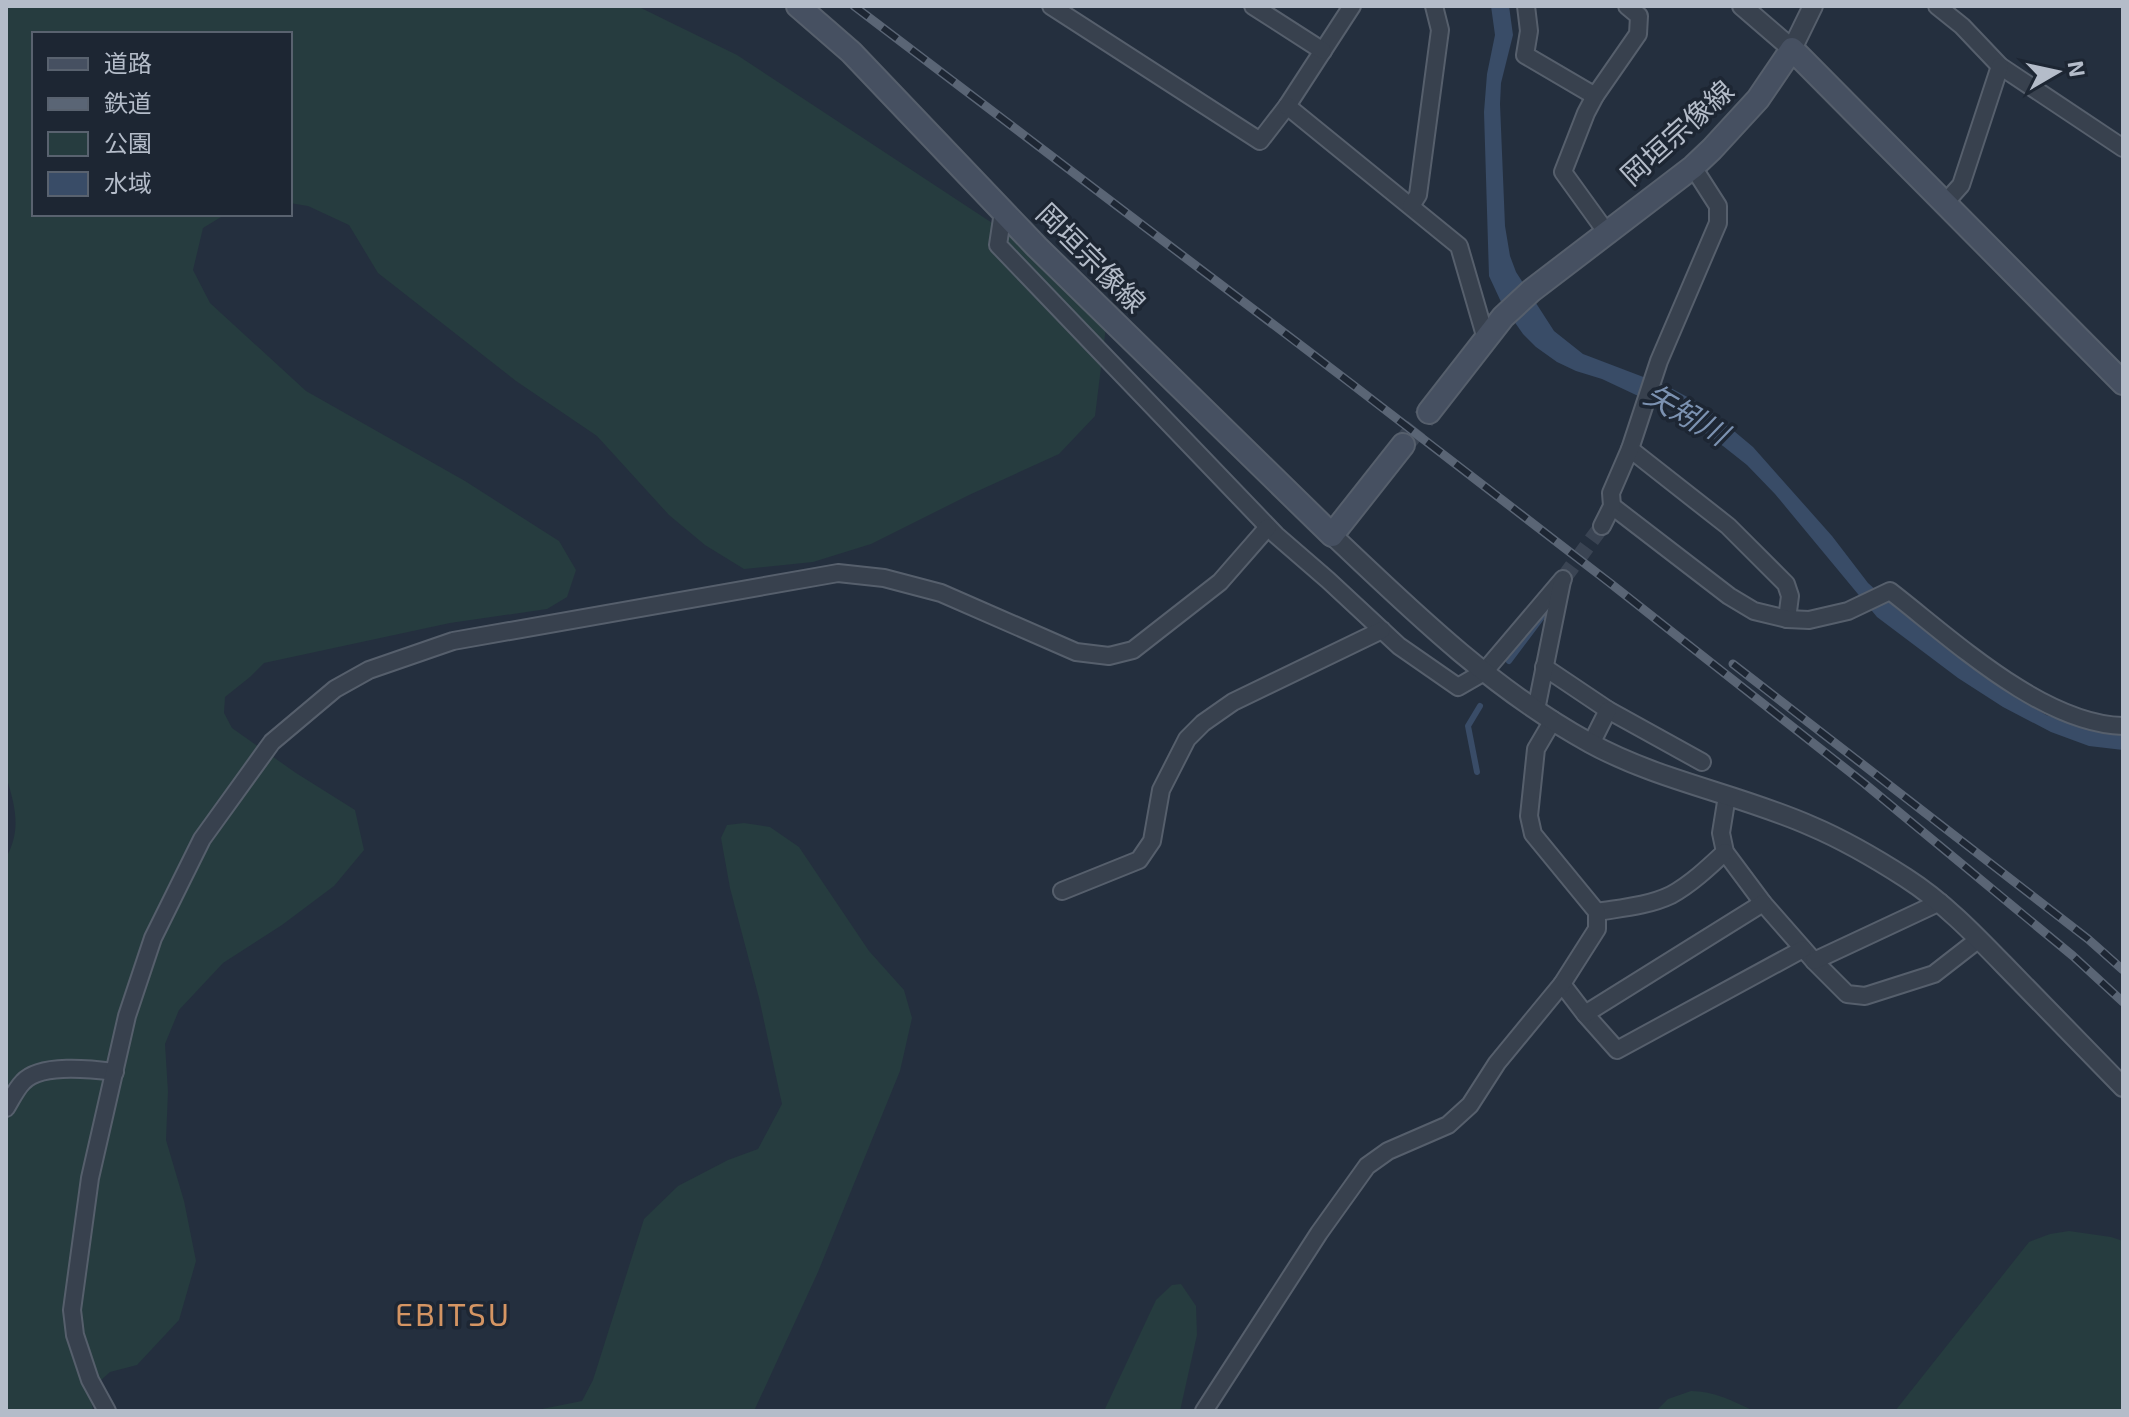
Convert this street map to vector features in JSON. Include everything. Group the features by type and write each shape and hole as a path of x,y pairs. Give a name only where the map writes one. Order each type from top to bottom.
{"main road":[{"name":"岡垣宗像線","path":"798,6 851,52 1102,312 1332,535"},
{"name":"岡垣宗像線","path":"1429,412 1503,317 1531,291 1693,167 1720,142 1758,99 1792,49"},
{"path":"1792,49 2123,383"},
{"path":"1332,535 1403,445"}],"street":[{"path":"1051,6 1260,141 1287,106 1352,6"},
{"path":"1253,6 1323,51"},
{"path":"1411,206 1418,195 1440,30 1434,6"},
{"path":"1526,6 1529,31 1525,55 1595,96"},
{"path":"1607,233 1563,172 1595,96 1638,34 1639,16 1627,6"},
{"path":"1742,6 1792,49 1813,6"},
{"path":"1937,6 1962,26 2000,66 2123,148"},
{"path":"1945,203 1961,185 2000,66"},
{"path":"1287,106 1459,246 1486,339"},
{"path":"1602,526 1612,506 1611,493 1630,449 1659,361 1718,223 1718,206 1693,167"},
{"path":"1003,212 998,245 1268,527 1399,646 1458,687 1484,672 1563,579 1536,710"},
{"path":"1630,449 1728,526 1786,584 1790,596 1787,619"},
{"path":"1612,506 1729,596 1754,611 1787,619 1809,620 1848,611 1890,591 1988,667 2027,692 2087,721 2123,726"},
{"path":"107,1411 90,1380 75,1335 72,1310 90,1178 127,1016 153,938 202,839 272,742 335,689 369,670 453,641 838,573 884,578 941,593 1076,652 1109,656 1133,650 1220,582 1268,527"},
{"path":"1332,535 1396,596 1484,672 1536,710 1591,744 1644,767 1809,825 1865,852 1909,880 1940,902 1979,939 2123,1087"},
{"path":"1062,891 1139,860 1152,841 1161,790 1187,739 1203,723 1233,702 1382,630"},
{"path":"1544,667 1608,710 1702,762"},
{"path":"1591,744 1608,710"},
{"path":"1204,1411 1319,1233 1367,1166 1388,1151 1448,1125 1470,1105 1497,1063 1562,984 1597,929 1597,912 1533,834 1529,816 1536,749 1553,720"},
{"path":"1727,796 1721,833 1725,852 1763,903 1847,994 1865,996 1934,974 1979,939"},
{"path":"1597,912 1645,904 1669,895 1725,852"},
{"path":"1562,984 1617,1050 1808,955 1940,902"},
{"path":"1585,1014 1763,903"},
{"path":"6,1108 22,1082 31,1075 73,1067 115,1072"}],"green space":[{"path":"6,6 637,6 737,55 1100,294 1107,319 1095,416 1059,454 871,544 813,562 744,569 705,545 669,515 597,436 516,381 378,273 349,225 308,206 292,203 292,32 32,32 32,216 223,216 203,228 193,270 210,303 306,391 465,481 559,541 576,570 567,597 547,609 450,623 264,663 225,697 224,713 232,728 355,810 364,850 334,886 282,925 223,963 179,1010 165,1044 168,1092 166,1140 184,1201 196,1261 179,1320 137,1365 110,1372 90,1390 93,1411 6,1411 6,858 15,827 14,807 6,776"},
{"path":"744,823 770,827 799,847 869,951 904,990 912,1018 900,1071 818,1272 754,1411 532,1411 582,1401 593,1380 644,1219 678,1186 728,1160 758,1149 782,1104 759,998 730,888 721,838 727,825"},
{"path":"2069,1231 2123,1241 2123,1411 1895,1411 2029,1242"},
{"path":"1181,1284 1196,1306 1197,1335 1180,1411 1104,1411 1156,1300 1172,1285"},
{"path":"1691,1391 1716,1395 1754,1411 1656,1411 1668,1399"}],"water":[{"name":"矢矧川","path":"1491,6 1509,6 1513,35 1501,83 1500,104 1505,226 1510,256 1516,272 1554,331 1583,354 1667,386 1704,406 1753,447 1832,536 1868,583 1897,609 1984,676 2046,715 2094,730 2123,734 2123,750 2089,746 2051,732 2003,707 1958,678 1877,617 1775,494 1723,446 1671,409 1557,362 1523,334 1502,304 1489,276 1484,112 1487,74 1495,35"}],"waterway":[{"path":"1509,661 1545,613"},
{"path":"1477,772 1468,726 1480,706"}],"tunnel":[{"path":"1403,445 1429,412"},
{"path":"1563,579 1602,526"}],"railway":[{"path":"854,6 1610,583 1865,784 2073,956 2123,1002"},
{"path":"1733,664 2088,939 2123,970"}],"district":[{"name":"EBITSU","path":"453,1315"}]}
